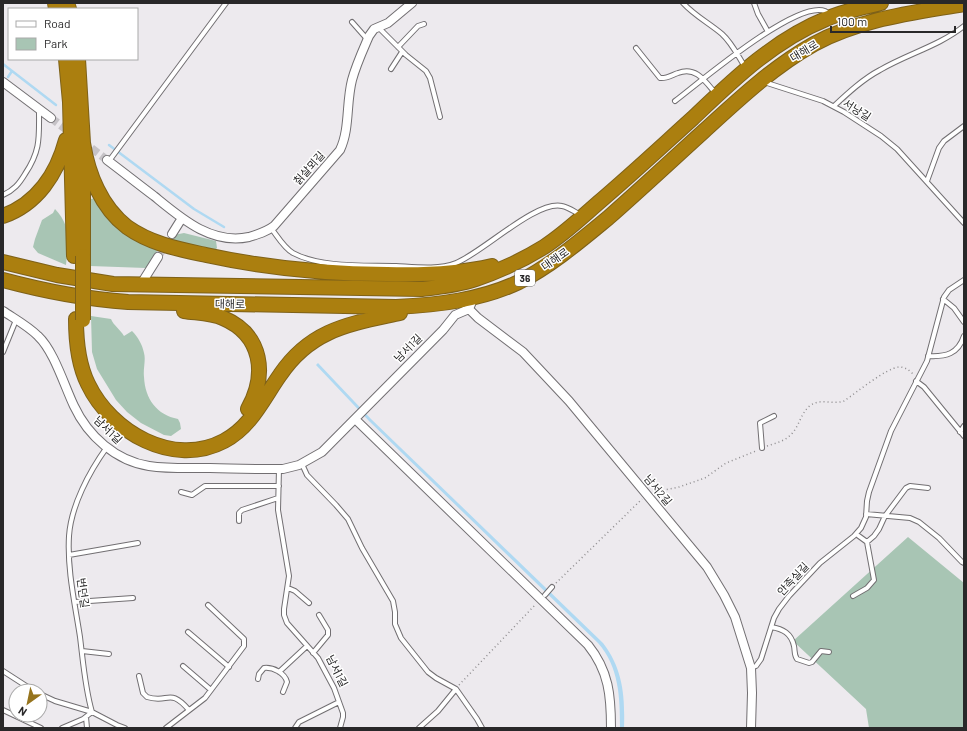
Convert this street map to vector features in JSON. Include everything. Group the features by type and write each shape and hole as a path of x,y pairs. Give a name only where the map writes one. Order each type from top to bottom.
{"highway":[{"name":"대해로","path":"3,262 83,280 113,284 422,289 450,286 475,280 508,266 544,247 627,178 717,95 763,56 800,33 831,17 864,6 881,3"},
{"name":"대해로","path":"3,280 31,288 97,300 128,302 366,307 409,307 471,303 488,293 518,282 547,265 586,236 639,191 770,72 814,44 856,25 910,11 964,4"},
{"path":"66,60 70,102 78,256 80,319 78,349 83,372 93,394 106,411 121,425 141,438 161,446 180,450 208,448 217,445 240,430 252,417 286,366 300,352 323,336 351,324 440,304"},
{"path":"78,60 83,143 85,157 95,184 103,199 117,218 133,231 150,240 183,250 255,264 322,272 445,274 500,264 531,254"},
{"path":"3,216 20,209 46,184 62,155 70,124"},
{"path":"78,256 83,143"},
{"path":"80,319 87,358 95,382 100,392 114,410 131,424 151,436 182,443 202,441 212,438 221,434 235,424 242,417 252,401 260,374 258,355 246,333 232,322 212,315 128,302"}],"street":[{"name":"칡살뫼길","path":"108,161 182,218 205,232 232,239 260,234 271,228 340,150 343,145 352,80 368,39 374,29 388,23 412,3"},
{"path":"3,82 51,118"},
{"path":"172,234 182,218"},
{"path":"142,284 158,257"},
{"name":"남서1길","path":"3,311 39,336 47,347 58,368 74,407 92,434 106,447 129,460 149,466 170,468 280,469 290,468 302,464 322,452 455,315 471,303"},
{"name":"남서2길","path":"471,303 478,318 523,352 569,401 707,567 735,617 751,668 751,728"},
{"path":"356,417 543,597 588,645 602,665 609,692 611,728"}],"lane":[{"path":"108,161 226,3"},
{"path":"683,3 695,15 722,35 736,52 746,70"},
{"path":"754,3 767,30"},
{"path":"675,101 736,52 767,30 797,13 814,9 825,11 831,17"},
{"path":"352,22 368,39"},
{"path":"398,47 418,26 424,24"},
{"path":"378,26 402,52 426,71 430,78 440,117"},
{"path":"834,106 864,80 881,69 950,36 964,26"},
{"path":"636,48 660,78 681,72 690,71 697,73 717,95"},
{"path":"391,69 402,52"},
{"name":"서낭길","path":"760,81 809,95 834,106 881,136 892,144 964,223"},
{"path":"3,195 14,190 33,161 38,143 39,109"},
{"path":"927,181 939,148 944,142 964,126"},
{"path":"271,228 289,250 300,256 315,260 343,264 428,267 447,266 464,260 528,216 545,208 561,206 583,216"},
{"name":"안족실길","path":"751,668 756,666 761,659 771,627 779,609 788,596 820,563 856,534 864,522 869,492 891,431 925,366 943,299 949,290 964,280"},
{"path":"943,299 954,308 964,322"},
{"path":"3,352 16,320"},
{"path":"928,356 945,356 960,347 964,336"},
{"path":"916,382 924,387 964,436"},
{"path":"762,448 760,423 774,416"},
{"path":"960,432 964,426"},
{"name":"번던길","path":"92,712 75,602 69,555 69,535 80,494 88,475 106,447"},
{"path":"302,464 307,475 348,519 362,548 393,601 395,624 401,638 428,672 456,689 482,728"},
{"name":"남서1길","path":"280,469 278,498 279,520 289,576 284,615 287,623 318,658 327,673 334,688 343,717 340,728"},
{"path":"181,492 192,495 205,486 279,486"},
{"path":"867,542 874,536 885,516 906,488 910,486 928,488"},
{"path":"238,521 239,513 242,510 278,498"},
{"path":"866,514 910,518 919,522 939,538 962,562 964,562"},
{"path":"853,596 867,588 874,580 867,542 856,534"},
{"path":"69,555 138,543"},
{"path":"543,597 552,587"},
{"path":"288,588 295,590 309,603"},
{"path":"75,602 133,598"},
{"path":"166,728 205,698 244,646 244,639 208,605"},
{"path":"313,653 328,635 328,630 318,615"},
{"path":"771,627 783,629 787,633 794,645 795,656 797,659 809,663 812,662 821,651 829,652"},
{"path":"188,632 229,667"},
{"path":"279,672 307,646"},
{"path":"82,651 109,654"},
{"path":"183,666 211,690"},
{"path":"258,679 259,674 264,668 270,668 279,672 286,678 287,682 283,692"},
{"path":"3,671 5,676 19,683"},
{"path":"139,676 143,693 147,697 159,699 171,696 182,701 189,710"},
{"path":"418,728 438,711 456,689"},
{"path":"48,698 92,712 125,728"},
{"path":"295,728 299,722 339,702"},
{"path":"3,710 41,728"},
{"path":"62,728 84,719 92,712"},
{"path":"86,717 87,728"},
{"path":"109,721 110,728"}],"path":[{"path":"552,587 647,494 696,481 713,473 726,463 779,442 791,435 805,411 812,404 824,401 839,403 844,401 877,378 896,368 902,367 906,369 913,375 916,382"},
{"path":"456,689 543,597"}],"green space":[{"path":"95,198 116,222 131,236 148,247 158,250 146,268 90,266 88,212 91,199"},
{"path":"55,209 64,222 68,235 66,265 38,253 33,247 42,220 53,213"},
{"path":"184,233 216,241 217,248 215,250 171,242 174,235"},
{"path":"91,316 111,319 124,336 132,331 136,336 144,353 145,385 150,399 158,410 178,419 181,429 171,436 164,435 141,423 127,412 116,400 97,369 92,352"},
{"path":"908,537 964,583 964,728 869,728 866,709 793,641"}],"water":[{"path":"318,363 371,419 603,643 610,653 619,673 624,705 624,728 620,728 619,694 614,672 605,652 598,643 369,421 316,365"}],"waterway":[{"path":"3,64 56,105"},
{"path":"8,77 12,71"},
{"path":"109,145 194,209 224,227"}],"tunnel":[{"path":"51,118 71,133"},
{"path":"82,141 107,160"},
{"path":"158,257 172,234"}]}
